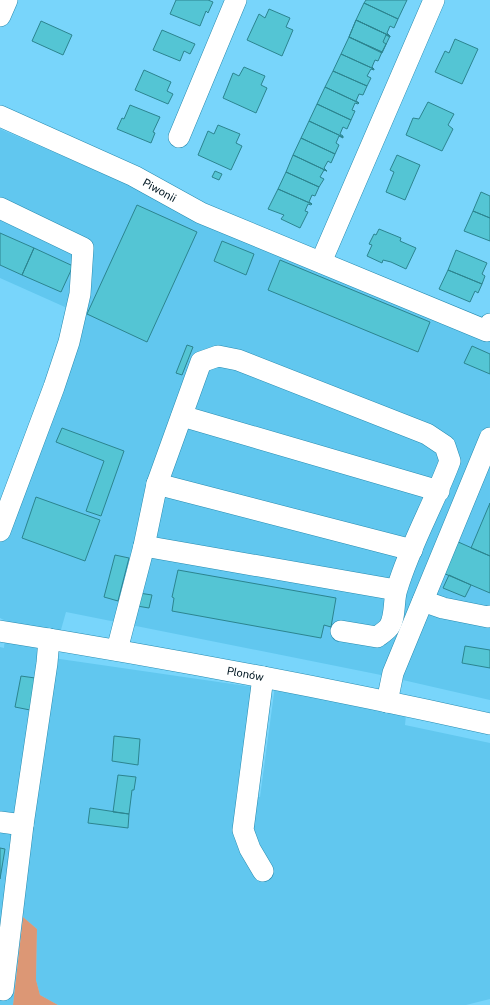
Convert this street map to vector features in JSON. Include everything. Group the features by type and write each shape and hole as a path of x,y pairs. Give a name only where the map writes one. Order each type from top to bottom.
{"street":[{"path":"0,16 7,0"},
{"path":"179,137 236,0"},
{"path":"321,262 434,0"},
{"name":"Piwonii","path":"0,116 134,176 201,214 487,331 490,324"},
{"path":"0,208 83,248 80,294 69,342 54,388 0,531"},
{"path":"117,650 144,546 157,484 201,362 218,356 238,360 427,434 445,446 450,461 439,491 412,550 396,590 393,616 389,627 377,637 341,631"},
{"path":"182,416 439,491"},
{"path":"387,702 393,673 490,438"},
{"path":"157,484 412,550"},
{"path":"144,546 396,590"},
{"path":"423,600 443,608 490,616"},
{"name":"Plonów","path":"0,631 117,650 263,677 490,724"},
{"path":"0,989 3,990 23,825 47,663 49,639"},
{"path":"263,677 243,830 250,849 263,871"},
{"path":"0,822 23,825"}],"shaded area":[{"path":"0,129 490,341 490,700 381,675 66,612 53,658 253,687 236,796 260,797 275,686 406,715 405,725 490,743 490,999 466,1005 58,1005 40,995 36,980 37,929 23,917 13,1005 0,1005 0,647 4,648 6,621 0,618 0,542 85,316 0,278"},
{"path":"23,917 37,929 36,980 40,995 58,1005 13,1005"}],"building":[{"path":"176,0 208,0 213,2 208,13 206,11 200,26 170,14"},
{"path":"366,0 407,0 398,19 364,3"},
{"path":"364,3 398,19 394,28 390,26 387,33 390,36 356,20"},
{"path":"269,9 290,18 286,27 293,30 282,56 247,40 259,14 265,18"},
{"path":"356,20 390,36 382,53 349,37"},
{"path":"356,20 390,36 386,35 383,42 386,44 382,52 349,37"},
{"path":"41,21 72,35 63,55 32,41"},
{"path":"162,30 195,44 190,54 184,51 180,61 153,50"},
{"path":"349,37 382,52 378,61 375,60 372,67 374,69 341,54"},
{"path":"455,39 478,49 462,84 435,72 445,51 449,53"},
{"path":"341,54 374,69 371,69 367,76 371,78 367,86 333,71"},
{"path":"244,67 265,76 261,85 267,88 256,113 223,98 233,73 239,76"},
{"path":"144,70 171,82 167,91 173,94 168,104 135,90"},
{"path":"333,71 367,86 363,95 359,94 356,101 359,103 325,87"},
{"path":"325,87 359,103 355,103 352,110 355,111 351,120 317,104"},
{"path":"428,102 454,114 448,125 453,129 442,151 406,135 413,118 419,119"},
{"path":"317,104 351,120 347,129 343,127 340,134 343,137 309,121"},
{"path":"130,105 160,117 153,132 155,133 151,143 117,129 122,118 124,119"},
{"path":"309,121 343,137 339,136 336,143 339,145 335,154 301,138"},
{"path":"218,125 240,134 236,143 242,146 231,170 198,155 208,131 214,134"},
{"path":"301,138 335,154 331,163 328,161 324,168 327,171 293,155"},
{"path":"293,155 327,171 324,170 320,177 324,179 319,187 286,172"},
{"path":"397,155 420,165 405,200 386,192 394,172 390,170"},
{"path":"215,171 222,174 219,180 212,177"},
{"path":"286,172 319,187 315,196 312,195 309,202 312,204 278,189"},
{"path":"278,189 312,204 308,204 305,211 308,212 300,228 281,219 284,215 268,209"},
{"path":"481,192 490,196 490,218 473,211"},
{"path":"137,205 197,232 147,342 87,314"},
{"path":"473,211 490,218 490,241 464,231"},
{"path":"379,229 401,238 400,241 416,248 406,269 383,260 382,263 367,256 372,245 369,244 374,234 376,235"},
{"path":"0,233 34,248 22,275 0,265"},
{"path":"222,241 254,254 246,275 214,261"},
{"path":"34,248 73,266 61,292 22,275"},
{"path":"456,250 487,263 482,274 485,276 482,284 448,270"},
{"path":"280,260 430,322 418,352 268,290"},
{"path":"448,270 482,284 478,293 475,291 470,302 439,289"},
{"path":"187,345 193,347 182,375 176,373"},
{"path":"472,346 490,354 490,374 464,363"},
{"path":"62,428 124,451 101,516 86,511 104,461 56,442"},
{"path":"36,497 100,520 85,561 22,538"},
{"path":"490,503 490,556 471,548"},
{"path":"456,541 490,556 490,593 443,573"},
{"path":"115,555 129,558 118,601 104,597"},
{"path":"178,570 336,598 331,627 324,625 321,638 172,611 174,598 172,597"},
{"path":"449,575 471,585 465,597 443,588"},
{"path":"139,593 152,595 149,608 137,606"},
{"path":"465,646 490,650 490,668 462,663"},
{"path":"21,676 35,678 30,710 15,707"},
{"path":"114,736 140,739 138,765 112,761"},
{"path":"118,775 136,777 134,790 132,790 129,814 113,812"},
{"path":"90,808 129,814 128,828 88,823"},
{"path":"0,848 5,849 0,879"}]}
